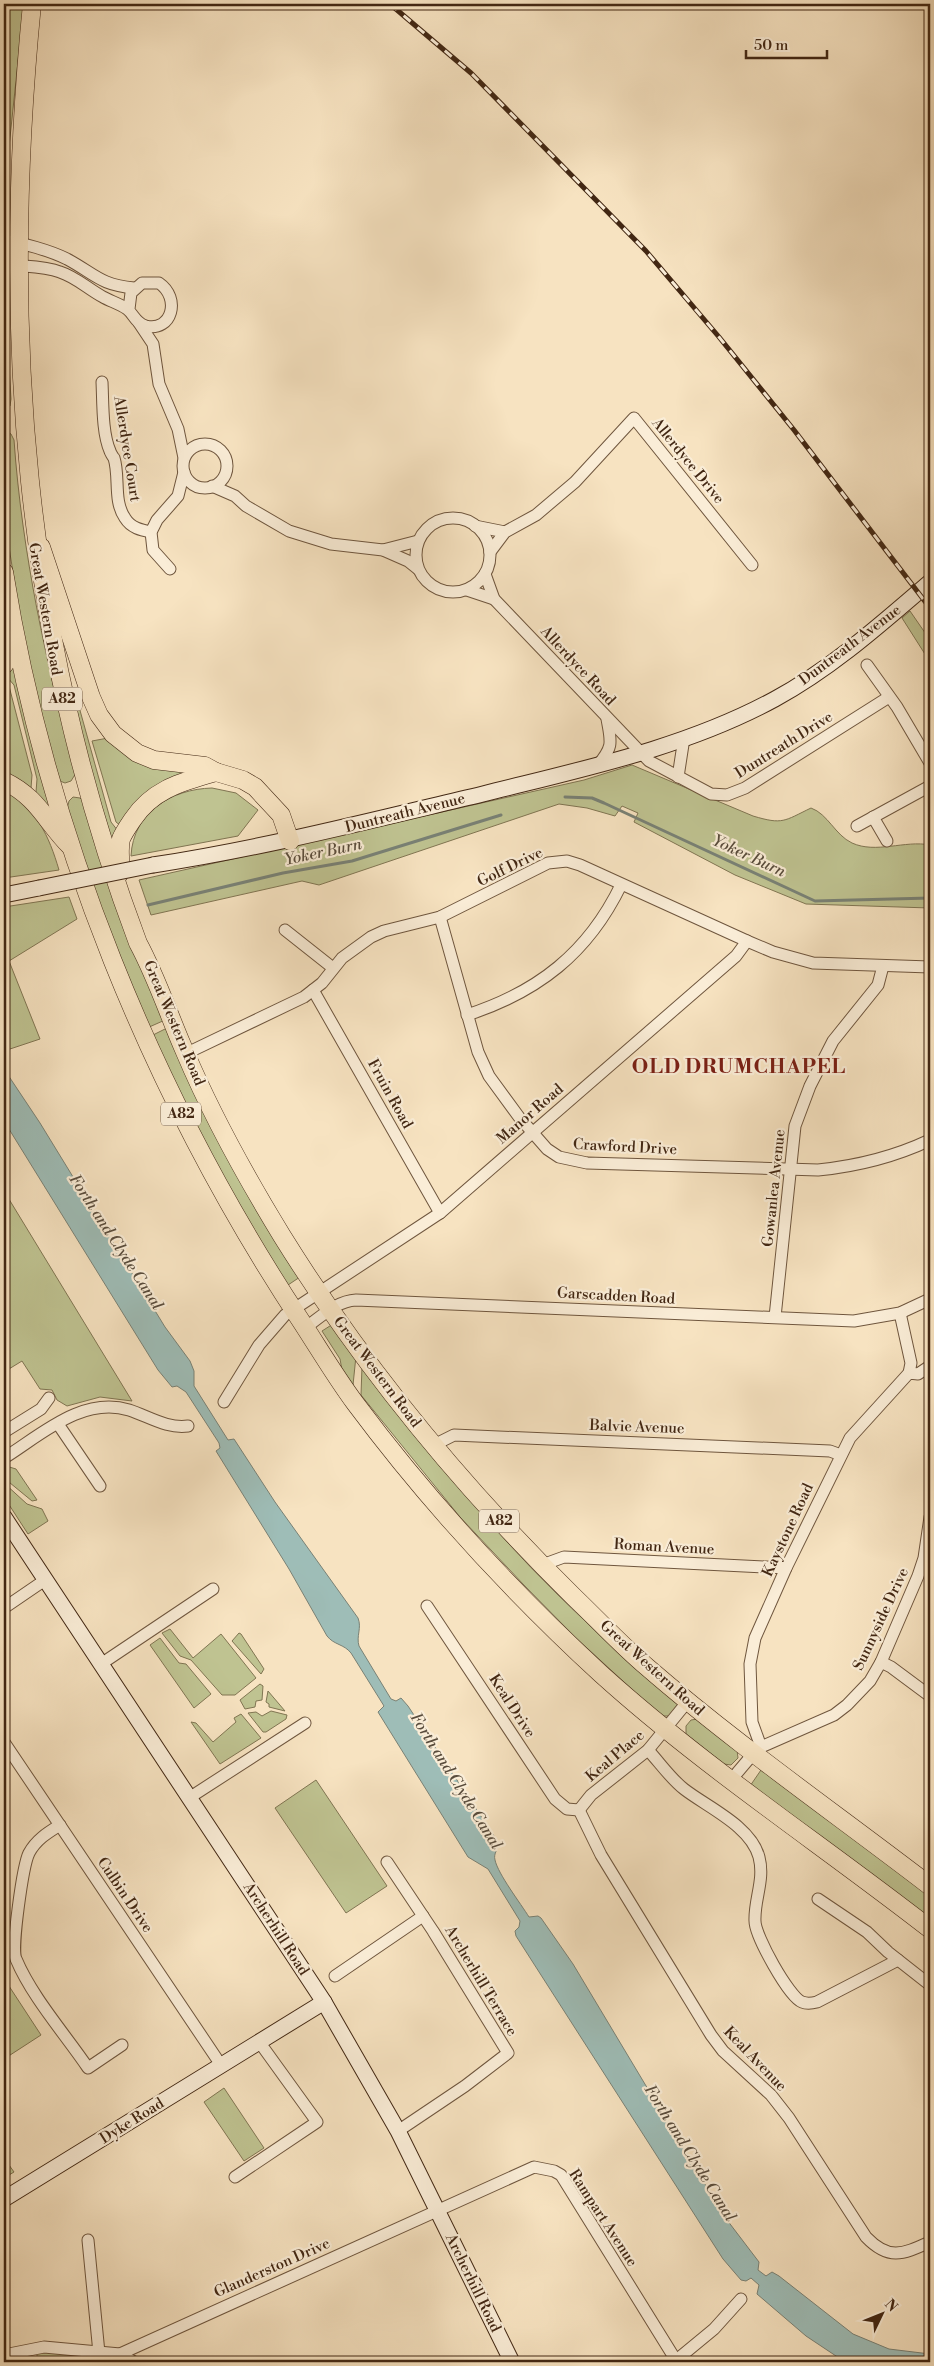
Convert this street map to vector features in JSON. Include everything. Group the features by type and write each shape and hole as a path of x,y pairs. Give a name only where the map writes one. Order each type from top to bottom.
{"main road":[{"name":"Great Western Road","path":"32,4 8,241 14,370 21,461 28,513 45,620 66,718 85,785 138,943 149,963 185,1054 214,1114 256,1192 319,1294 381,1381 472,1490 542,1566 644,1665 688,1701 757,1750 930,1886"},
{"path":"28,513 99,715 113,734 145,758 205,766 216,772 243,780 266,796 281,815 290,841"},
{"name":"Great Western Road","path":"4,572 16,647 35,728 74,849 122,983 177,1105 229,1205 305,1328 352,1398 438,1507 525,1602 604,1676 666,1729 731,1780 930,1929"},
{"path":"4,666 16,647"},
{"path":"116,881 121,867 119,850 122,837 142,807 169,786 216,772"},
{"path":"4,781 30,796 56,832 74,849"}],"street":[{"path":"8,241 59,256 106,284 134,288"},
{"path":"8,264 60,272 104,298 128,309 139,323 153,344 159,384 178,429 184,458 184,472 178,496"},
{"path":"128,309 128,298 134,288 142,283 160,283 169,291 172,308 168,318 161,323 150,326 139,323"},
{"path":"153,344 161,323"},
{"name":"Allerdyce Court","path":"102,382 108,441 114,458 123,516 129,524 151,532"},
{"name":"Allerdyce Drive","path":"490,552 505,532 536,515 575,482 634,418 752,565"},
{"name":"Allerdyce Road","path":"178,429 201,444 212,445 222,452 226,463 225,472 235,496"},
{"path":"184,458 191,448 201,444"},
{"path":"184,472 189,481 199,487"},
{"path":"212,486 222,478 225,472"},
{"name":"Allerdyce Road","path":"199,487 212,486 235,496 246,506 273,522 301,535 331,544 383,550 408,561 418,568 424,579 434,588 449,593 467,590 494,599"},
{"path":"170,569 153,550 151,532 157,520 178,496 199,487"},
{"path":"418,568 415,558 418,541 426,529 439,520 462,519 475,526 505,532"},
{"path":"467,590 479,582 489,564 490,552 487,540 475,526"},
{"name":"Allerdyce Road","path":"383,550 418,541"},
{"name":"Allerdyce Road","path":"485,574 494,599 640,753"},
{"name":"Duntreath Avenue","path":"4,895 153,865 290,841 597,766 640,753 684,738 747,712 789,691 845,653 930,582"},
{"path":"867,665 917,739 930,763"},
{"name":"Duntreath Drive","path":"640,753 648,761 711,794 727,795 736,792 889,697"},
{"path":"597,766 608,753 612,744 606,717"},
{"path":"678,777 684,738"},
{"path":"857,826 930,786"},
{"path":"873,817 887,841"},
{"name":"Golf Drive","path":"185,1054 292,1004 322,983 333,968 348,953 371,937 384,931 440,917 548,863 558,861 580,865 747,942 773,952 814,963 930,967"},
{"path":"467,1015 511,999 529,989 556,969 592,932 621,885"},
{"name":"Crawford Drive","path":"440,917 478,1052 490,1076 531,1132 547,1149 559,1157 587,1163 791,1170 853,1166 907,1151 930,1140"},
{"path":"285,930 333,968"},
{"name":"Manor Road","path":"224,1402 259,1345 280,1320 440,1214 531,1132 736,956 747,942"},
{"name":"Gowanlea Avenue","path":"775,1317 795,1126 810,1086 833,1040 878,985 883,966"},
{"name":"Fruin Road","path":"313,990 325,1008 440,1214"},
{"name":"Garscadden Road","path":"305,1328 341,1302 356,1300 854,1321 900,1313 930,1299"},
{"path":"900,1313 911,1363 909,1373"},
{"name":"Kaystone Road","path":"757,1750 752,1722 750,1664 755,1638 786,1568 841,1455 859,1426 909,1373 918,1374 930,1366"},
{"path":"4,1432 42,1408 49,1398"},
{"path":"4,1458 82,1411 113,1406 170,1425 188,1426"},
{"path":"58,1424 100,1486"},
{"name":"Balvie Avenue","path":"434,1445 454,1435 782,1448 830,1451 841,1455"},
{"name":"Archerhill Road","path":"4,1517 324,2002 398,2131 512,2362"},
{"name":"Sunnyside Drive","path":"731,1780 757,1750 819,1722 840,1710 870,1681 881,1662 918,1576 924,1558 930,1517"},
{"name":"Roman Avenue","path":"542,1566 564,1557 786,1568"},
{"path":"4,1608 46,1580"},
{"path":"100,1664 214,1589"},
{"name":"Keal Drive","path":"427,1606 555,1799 567,1809 579,1810"},
{"path":"881,1662 891,1667 930,1696"},
{"name":"Keal Place","path":"579,1810 591,1795 648,1750 688,1701"},
{"path":"189,1798 305,1723"},
{"name":"Culbin Drive","path":"4,1743 221,2065"},
{"path":"648,1750 676,1782 724,1816 755,1848 760,1858 762,1875 755,1914 756,1927 765,1950 780,1975 798,1999 806,2003 817,2002 898,1960"},
{"name":"Keal Avenue","path":"579,1810 601,1855 711,2035 723,2051 771,2095 866,2237 874,2245 895,2254 905,2254 930,2242"},
{"path":"60,1826 39,1838 28,1855 17,1918 15,1957 32,1988 88,2068 122,2045"},
{"name":"Archerhill Terrace","path":"387,1862 423,1916 508,2054 465,2086 398,2131"},
{"path":"818,1899 867,1932 930,1985"},
{"path":"335,1976 423,1916"},
{"name":"Dyke Road","path":"4,2199 324,2002"},
{"path":"235,2177 318,2122 260,2043"},
{"name":"Rampart Avenue","path":"437,2210 534,2167 554,2171 561,2175 676,2362"},
{"name":"Glanderston Drive","path":"120,2354 437,2210"},
{"path":"88,2240 99,2353"},
{"path":"676,2362 714,2329 740,2299"},
{"path":"4,2355 44,2347 120,2354 134,2362"}],"green space":[{"path":"5,4 24,4 9,147 6,221 4,220"},
{"path":"4,300 11,399 10,406 4,411"},
{"path":"4,430 11,434 14,440 29,566 45,650 76,773 71,781 65,783 60,781 43,725 22,630 4,515"},
{"path":"910,611 930,640 930,662 902,618"},
{"path":"11,654 25,717 50,808 36,792 37,779 14,685 7,677"},
{"path":"6,685 9,686 32,775 31,788 4,773 4,693"},
{"path":"76,696 111,822 118,831 113,844 91,772 72,697"},
{"path":"108,738 202,770 121,826 116,822 92,741"},
{"path":"632,765 763,819 777,821 789,819 811,808 822,815 846,839 861,846 930,845 930,908 806,904 735,875 634,822 638,813 622,806 615,816 587,808 559,804 319,885 302,881 151,915 139,880 584,780"},
{"path":"212,788 236,793 258,810 238,836 131,856 133,840 139,827 147,815 157,806 169,798 183,793 197,789"},
{"path":"4,790 25,805 40,824 51,846 59,870 4,878"},
{"path":"73,797 80,798 85,803 165,1020 147,1028 114,947 67,809 69,801"},
{"path":"69,897 77,919 9,961 40,1039 4,1051 4,907"},
{"path":"167,1028 303,1275 285,1287 241,1214 151,1036"},
{"path":"4,1191 132,1401 100,1397 67,1406 57,1400 52,1390 40,1389 22,1361 4,1372"},
{"path":"333,1324 356,1356 353,1385 342,1370 340,1359 322,1331"},
{"path":"362,1366 456,1483 505,1540 557,1594 678,1704 669,1716 661,1716 575,1637 460,1517 361,1395"},
{"path":"6,1466 16,1469 37,1500 32,1501 4,1478 4,1468"},
{"path":"4,1483 27,1504 42,1509 48,1521 28,1534 4,1497"},
{"path":"170,1629 193,1658 221,1634 256,1678 235,1695 222,1695 191,1660 180,1656 162,1633"},
{"path":"239,1633 264,1669 261,1674 232,1641"},
{"path":"160,1638 179,1663 186,1664 211,1694 194,1708 150,1645"},
{"path":"260,1684 263,1686 262,1700 256,1701 255,1707 245,1709 240,1700"},
{"path":"268,1691 285,1711 269,1707 269,1704 266,1702"},
{"path":"271,1711 287,1715 286,1719 266,1732 263,1732 248,1713 256,1712 262,1716"},
{"path":"241,1714 261,1738 220,1764 191,1722 196,1723 213,1742 236,1722 234,1718"},
{"path":"698,1719 737,1750 738,1758 731,1765 724,1764 686,1734 686,1726 691,1720"},
{"path":"761,1770 930,1896 930,1920 750,1786"},
{"path":"316,1780 387,1886 346,1913 275,1808"},
{"path":"7,1983 41,2035 4,2059 4,2005"},
{"path":"224,2088 264,2148 244,2161 204,2102"},
{"path":"4,2158 14,2172 4,2178"},
{"path":"35,2349 68,2351 134,2362 39,2362"}],"water":[{"name":"Forth and Clyde Canal","path":"4,1069 40,1123 165,1327 190,1361 194,1371 194,1386 228,1440 234,1439 275,1502 358,1618 359,1646 391,1699 396,1701 401,1698 408,1706 498,1842 495,1860 505,1881 529,1917 538,1916 541,1918 573,1964 724,2216 759,2262 758,2270 766,2276 772,2272 779,2276 853,2334 889,2349 930,2354 930,2362 845,2362 806,2336 757,2294 759,2285 751,2278 746,2281 741,2280 723,2259 516,1936 515,1931 519,1927 520,1921 488,1869 468,1857 378,1712 384,1706 351,1653 327,1636 289,1569 216,1451 220,1448 219,1443 186,1392 177,1386 172,1387 158,1370 4,1121"}],"waterway":[{"name":"Yoker Burn","path":"565,797 592,798 815,901 930,898"},
{"name":"Yoker Burn","path":"148,905 283,873 352,861 501,815"}],"railway":[{"path":"390,4 471,73 646,251 794,430 930,608"}],"district":[{"name":"OLD DRUMCHAPEL","path":"739,1067"}]}
